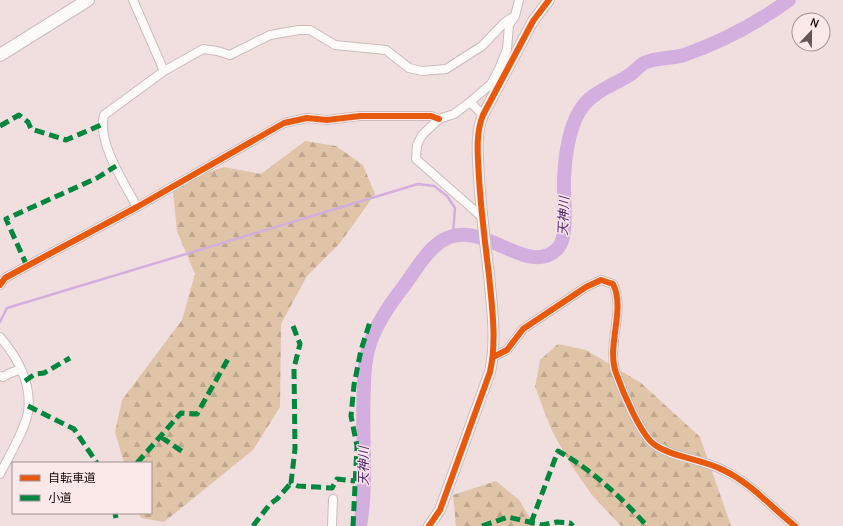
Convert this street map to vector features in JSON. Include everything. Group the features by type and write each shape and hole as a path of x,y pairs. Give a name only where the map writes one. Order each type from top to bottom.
{"main road":[{"path":"0,55 88,0"}],"street":[{"path":"133,0 164,71"},
{"path":"482,217 416,160 417,145 422,135 439,119 454,114 491,84 499,70 507,49 509,25 514,16 519,0"},
{"path":"429,526 440,510 490,372 493,357 494,327 482,217 477,144 483,115 533,21 549,0"},
{"path":"138,207 108,152 101,125 104,115 164,71 203,49 230,55 270,35 299,30 310,30 335,45 386,50 409,68 422,71 446,69 482,46 505,22 514,16"},
{"path":"470,102 483,115"},
{"path":"0,285 5,278 138,207 284,123 307,118 327,120 360,116 431,116 439,119"},
{"path":"493,357 507,350 523,329 586,287 601,280 613,284 617,299 612,355 613,365 621,386 642,430 654,445 723,469 740,480 795,526"},
{"path":"0,337 14,353 21,369 28,393 28,413 1,467"},
{"path":"0,376 3,377 21,369"},
{"path":"332,526 333,499"}],"green space":[{"path":"305,141 336,146 363,165 375,194 340,243 307,276 281,324 280,407 253,450 164,522 141,518 139,514 152,514 152,462 124,462 115,432 122,400 182,320 195,274 177,231 173,192 186,179 224,167 261,174"},
{"path":"558,344 586,350 641,383 700,437 731,526 621,526 592,495 571,465 552,431 535,387 540,360"},
{"path":"496,481 519,500 535,526 456,526 453,495"}],"waterway":[{"name":"天神川","path":"360,526 364,491 364,377 368,350 374,333 383,316 425,257 440,242 455,235 471,235 518,253 533,257 546,256 558,248 563,235 565,215 564,179 568,144 575,119 589,99 631,74 644,63 684,55 712,44 751,24 789,0"},
{"path":"0,322 7,308 418,184 434,186 447,196 455,208 453,234"}],"marked path":[{"path":"0,126 19,115 28,122 31,129 66,140 101,125"},
{"path":"27,266 6,219 97,178 116,166"},
{"path":"353,526 357,446 351,416 354,385 361,350 370,322"},
{"path":"293,326 300,344 294,368 295,449 291,483 298,486 332,488 337,479 355,481"},
{"path":"25,381 35,374 44,373 70,358"},
{"path":"138,462 181,413 197,414 228,359"},
{"path":"28,406 74,429 96,462"},
{"path":"161,437 183,452"},
{"path":"531,523 558,451 571,458 606,485 647,526"},
{"path":"253,526 270,504 277,499 291,483"},
{"path":"115,514 116,518"},
{"path":"482,526 508,517 542,525 557,522 570,523 573,526"}],"cycle path":[{"path":"429,526 440,510 490,372 492,360 494,336 478,162 478,138 480,123 533,21 549,0"},
{"path":"0,285 5,278 137,207 284,123 307,118 327,120 360,116 431,116 439,119"},
{"path":"493,357 507,350 523,329 586,287 601,280 613,284 618,305 613,351 616,373 632,412 650,440 655,445 671,453 707,463 733,475 752,488 795,526"}]}
